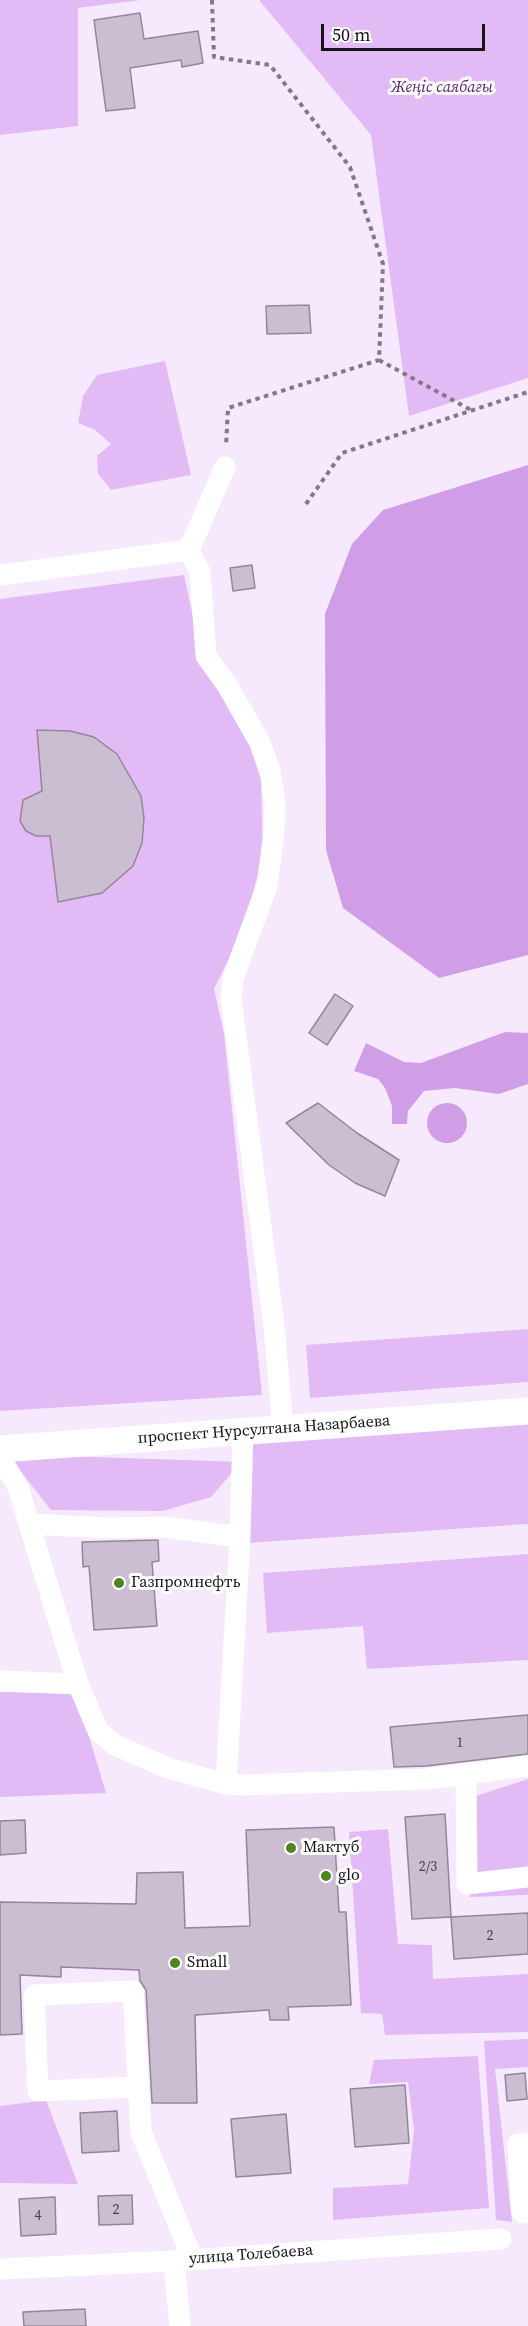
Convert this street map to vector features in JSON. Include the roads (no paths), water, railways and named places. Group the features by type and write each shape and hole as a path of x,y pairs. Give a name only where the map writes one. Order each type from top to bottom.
{"main road":[{"name":"проспект Нурсултана Назарбаева","path":"0,1449 528,1411"}],"street":[{"path":"189,550 225,467"},
{"path":"0,575 189,550"},
{"path":"189,550 200,572 206,656 227,685 260,743 270,771 274,803 274,832 267,886 233,978 231,999 274,1326 283,1428"},
{"path":"226,1784 240,1537 243,1432"},
{"path":"0,1457 19,1489 78,1684 98,1731 115,1745 168,1768 226,1784 466,1775 528,1766"},
{"path":"29,1524 109,1528 165,1527 240,1537"},
{"path":"0,1681 78,1684"},
{"path":"466,1775 467,1884 528,1877"},
{"path":"138,2087 38,2091 34,1995 133,1991 141,2132 183,2260 180,2326"},
{"path":"528,2144 518,2144 522,2212 528,2212"},
{"name":"улица Толебаева","path":"0,2269 183,2260 501,2239"}],"place":[{"name":"Газпромнефть","path":"119,1583"},
{"name":"Мактуб","path":"291,1848"},
{"name":"glo","path":"326,1876"},
{"name":"Small","path":"175,1963"}],"park label":[{"name":"Жеңіс саябағы","path":"442,88"}]}
